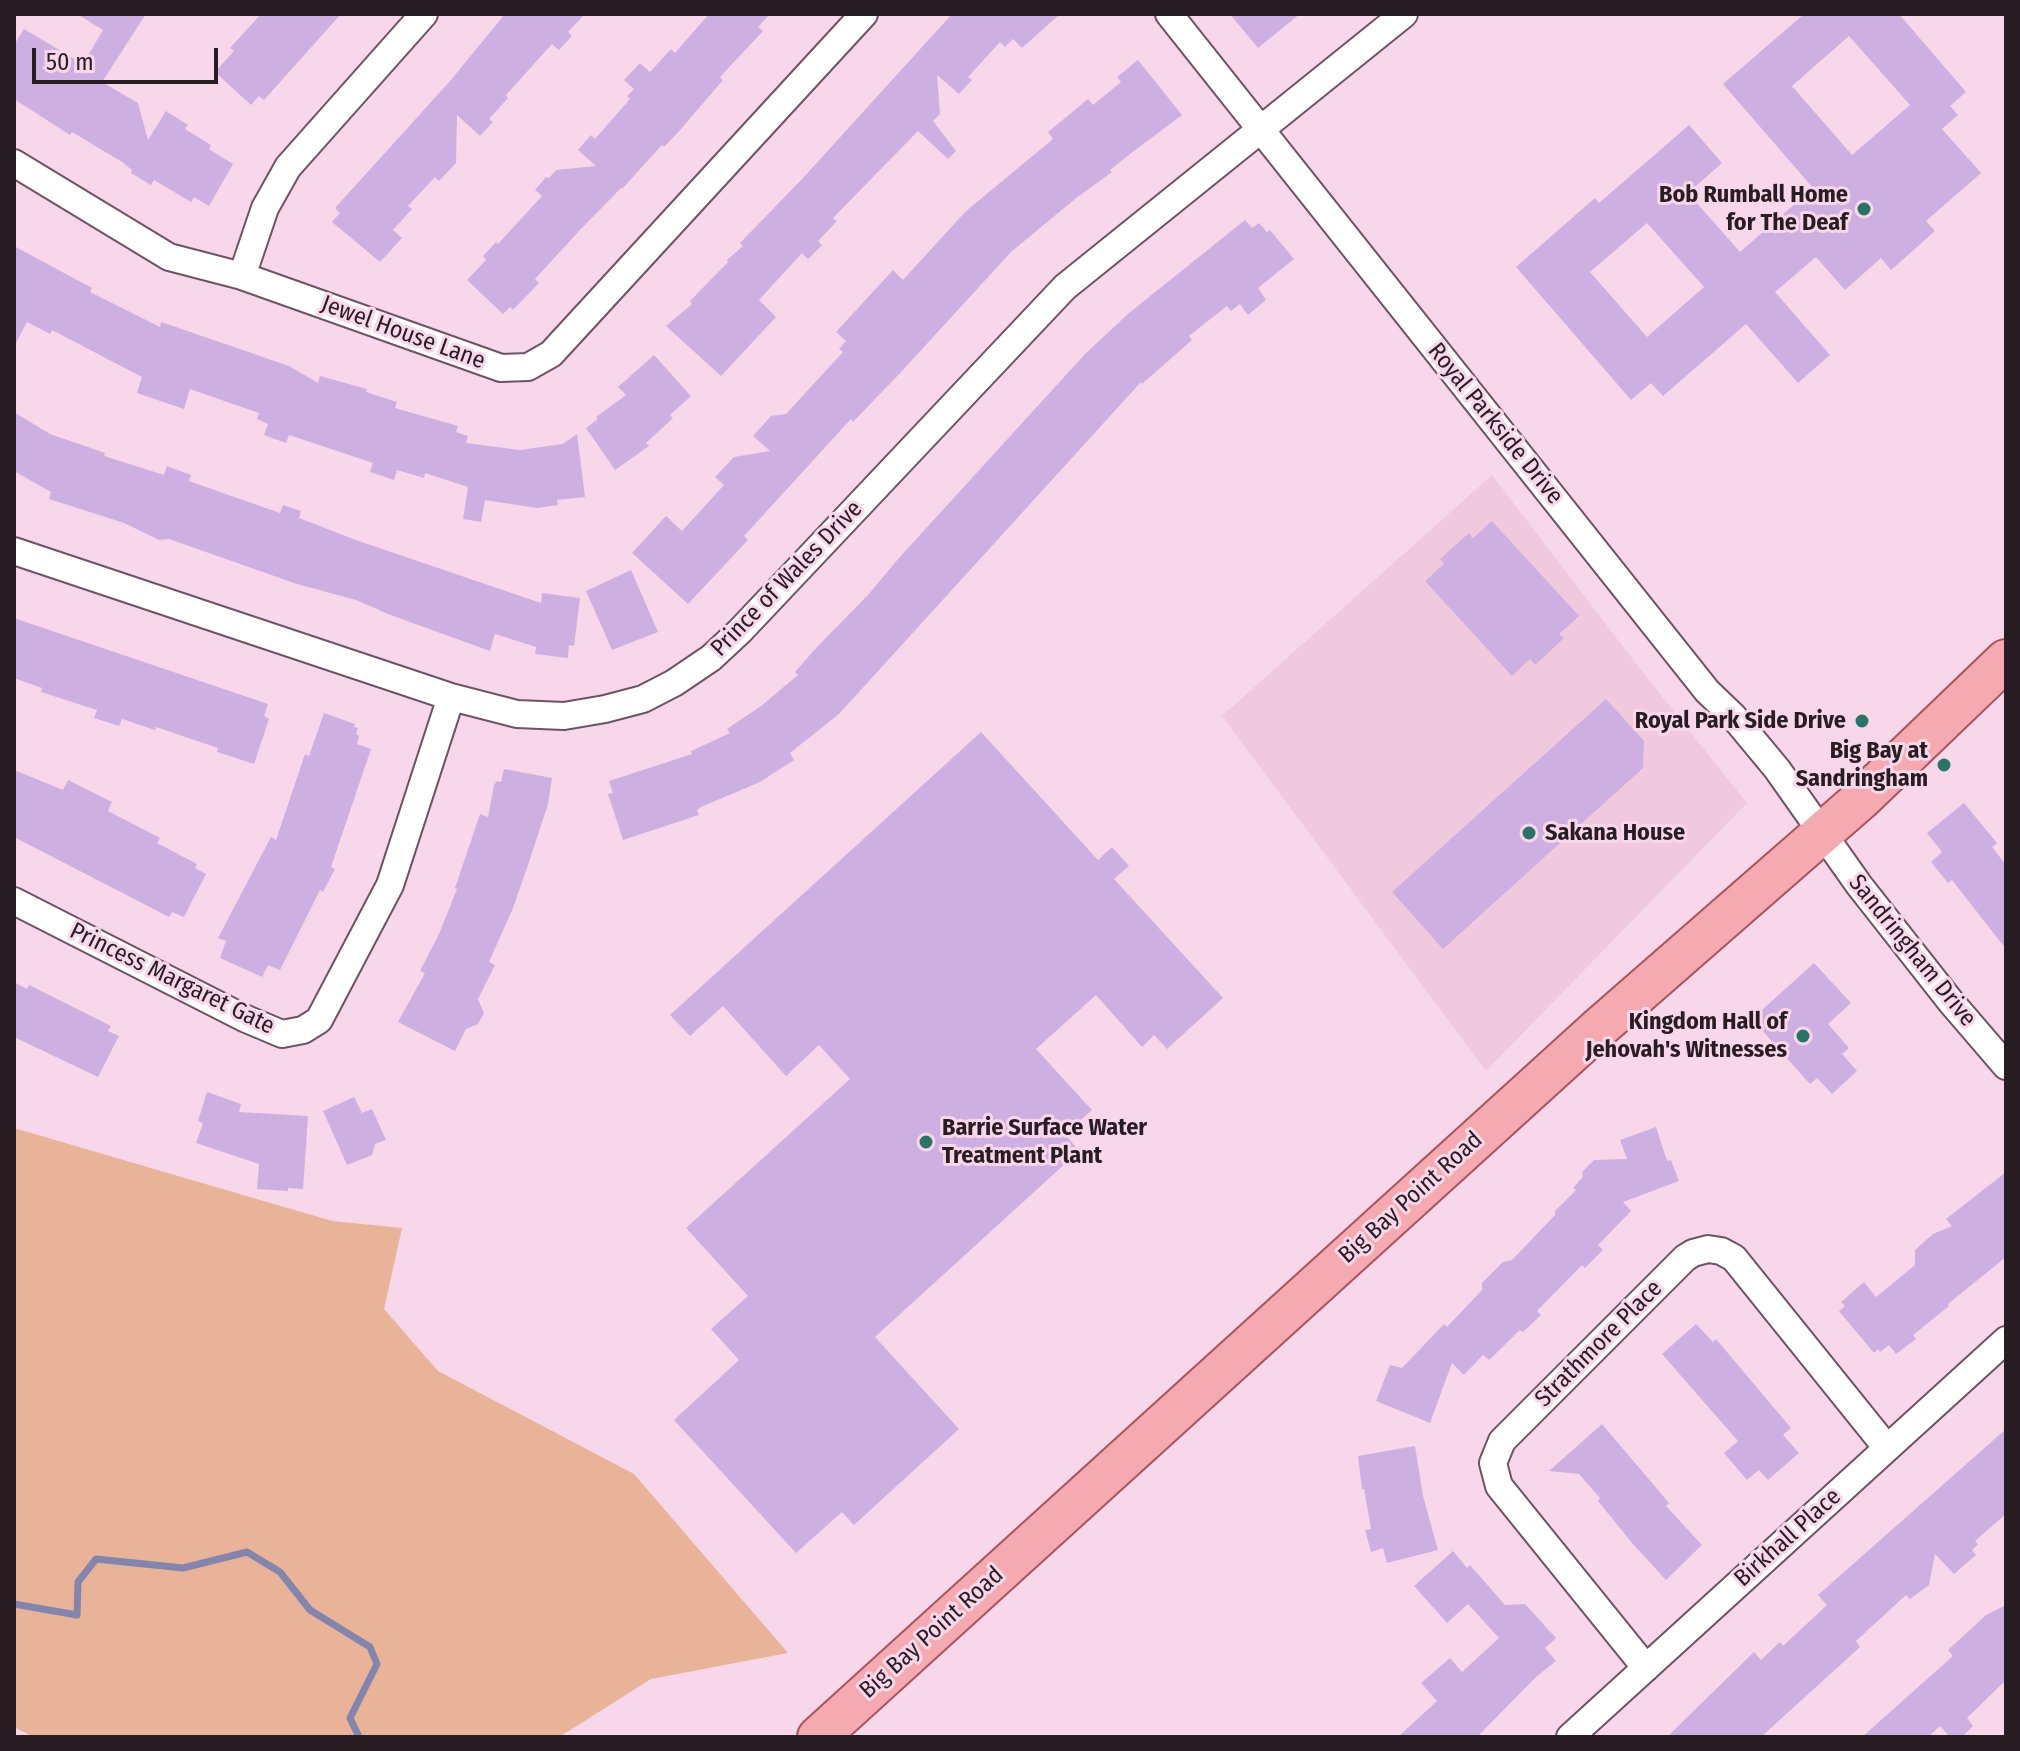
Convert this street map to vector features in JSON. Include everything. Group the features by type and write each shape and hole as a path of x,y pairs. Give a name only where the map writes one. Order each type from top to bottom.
{"main road":[{"name":"Big Bay Point Road","path":"818,1737 1588,1038 1822,834 2006,660"}],"street":[{"path":"242,276 265,208 288,167 424,14"},
{"name":"Jewel House Lane","path":"14,163 169,257 242,276 501,368 528,367 551,354 864,14"},
{"name":"Royal Parkside Drive","path":"1169,14 1707,691 1733,716 1777,769 1822,834"},
{"name":"Prince of Wales Drive","path":"14,551 451,697 517,714 564,716 643,699 711,658 740,631 1065,287 1404,14"},
{"name":"Princess Margaret Gate","path":"14,901 244,1018 282,1034 303,1030 319,1020 390,885 451,697"},
{"name":"Sandringham Drive","path":"1822,834 1868,897 2006,1066"},
{"name":"Strathmore Place","path":"1646,1668 1499,1486 1493,1463 1502,1441 1685,1258 1708,1249 1734,1258 1887,1448"},
{"name":"Birkhall Place","path":"1570,1737 2006,1340"}],"shaded area":[{"path":"1492,475 1747,803 1486,1071 1222,716"},
{"path":"14,1128 332,1221 402,1228 384,1309 438,1371 634,1474 788,1653 651,1679 559,1737 33,1737 14,1727"}],"building":[{"path":"77,14 146,14 102,82 138,103 148,140 166,111 188,125 185,129 211,145 209,149 233,164 209,206 194,197 191,202 154,180 151,185 131,173 132,170 122,162 72,132 70,135 14,99 14,45 24,29 83,64 103,30"},
{"path":"261,14 341,14 264,100 259,96 251,105 215,72 234,51 230,48"},
{"path":"505,14 585,14 568,32 572,36 559,50 552,44 506,95 508,98 489,119 493,122 480,136 457,115 456,163 439,181 435,177 408,206 412,209 393,230 402,238 380,262 332,222 340,213 335,208 450,81"},
{"path":"709,14 770,14 758,27 763,31 720,77 723,80 681,129 580,230 535,279 539,283 513,310 510,307 503,314 467,280 486,260 483,256 542,196 535,190 546,177 549,178 556,170 596,166 578,150 591,135 595,139 630,99 627,96 634,89 624,80 640,63 650,72 671,49 675,53"},
{"path":"952,14 1060,14 1022,48 1013,39 1005,47 1000,42 968,77 972,80 959,94 937,75 940,114 933,121 956,151 948,159 918,131 833,218 837,221 818,241 822,245 808,259 802,253 759,300 776,317 721,376 666,326 692,304 690,301 743,246 740,243"},
{"path":"1230,14 1300,14 1258,48"},
{"name":"Bob Rumball Home for The Deaf","path":"1804,14 1899,14 1966,92 1950,106 1958,115 1942,129 1981,173 1926,221 1935,231 1891,270 1881,258 1845,290 1816,257 1775,292 1830,355 1798,383 1746,324 1663,396 1651,383 1631,400 1516,267 1595,198 1599,203 1689,125 1722,163 1688,193 1740,252 1813,188 1723,84","holes":["1849,36 1910,105 1852,155 1792,86","1647,223 1704,287 1647,337 1590,272"]},
{"path":"1138,60 1182,115 1011,252 902,371 853,422 851,419 744,536 748,540 688,604 632,553 666,516 682,531 724,485 715,477 734,457 770,451 753,436 771,416 786,414 843,352 839,349 846,341 836,332 893,270 903,280 966,211 1053,139 1048,132 1088,99 1093,105 1121,82 1117,77"},
{"path":"1245,220 1252,228 1259,223 1267,232 1270,230 1294,259 1258,288 1266,300 1248,315 1240,304 1231,311 1227,306 1189,336 1192,340 1141,382 839,714 790,753 794,760 760,782 701,807 697,810 699,815 623,840 608,794 613,793 609,781 692,754 691,751 730,733 727,729 798,675 795,672 817,647 868,595 1085,354 1129,313"},
{"path":"14,246 92,288 90,292 160,327 161,322 289,366 318,383 320,376 367,389 366,392 397,402 395,408 458,426 456,432 468,436 466,443 520,450 563,444 577,434 585,497 557,500 558,505 537,508 485,500 481,522 463,519 468,487 425,473 424,478 397,470 394,480 370,472 373,463 289,435 286,443 264,435 268,424 257,419 259,413 190,389 184,409 137,393 142,377 52,330 50,334 27,322 14,347"},
{"path":"654,355 691,396 646,443 649,446 615,470 586,428 626,395 618,387"},
{"path":"14,412 50,434 105,453 104,456 164,475 167,466 191,475 189,481 280,513 283,505 301,511 299,518 353,539 541,603 542,593 580,598 574,646 569,645 568,658 535,654 536,647 495,634 490,651 356,600 297,584 169,539 159,540 124,523 49,499 51,492 14,471"},
{"path":"1492,521 1579,616 1559,634 1564,638 1535,665 1530,659 1512,676 1425,581 1444,564 1440,559 1469,533 1473,538"},
{"path":"631,570 658,632 612,650 586,591"},
{"path":"14,618 268,704 264,716 269,719 254,764 156,727 155,730 122,719 119,726 94,718 97,710 41,692 42,688 14,678"},
{"path":"1606,699 1644,741 1643,768 1443,949 1392,892"},
{"path":"324,713 355,724 359,736 357,744 371,749 331,867 335,869 323,892 320,890 280,970 268,965 262,977 220,958 226,941 218,938 271,837 276,840 305,754 309,756"},
{"name":"Barrie Surface Water Treatment Plant","path":"981,732 1098,860 1112,847 1129,866 1114,879 1223,998 1167,1049 1154,1035 1142,1047 1096,995 1036,1049 1092,1110 1065,1134 1079,1151 875,1337 959,1429 854,1525 842,1512 796,1553 674,1420 739,1360 711,1329 748,1296 686,1228 850,1079 819,1045 786,1076 723,1006 690,1036 670,1015"},
{"path":"504,769 552,778 548,804 513,908 489,962 495,965 478,999 484,1013 478,1024 466,1029 455,1051 398,1022 425,973 420,971 457,889 480,814 488,817 494,785 497,781 501,782"},
{"path":"14,770 63,790 68,780 112,802 108,811 160,838 157,843 197,864 195,868 206,874 184,917 172,912 169,917 14,837"},
{"path":"1964,803 1997,843 1992,847 2006,865 2006,949 1952,880 1948,883 1931,862 1942,852 1927,833"},
{"name":"Kingdom Hall of Jehovah's Witnesses","path":"1814,963 1851,1003 1828,1024 1849,1048 1842,1054 1857,1071 1832,1094 1817,1078 1810,1084 1752,1019"},
{"path":"14,982 27,989 29,985 111,1026 108,1031 119,1036 98,1077 14,1037"},
{"path":"207,1092 241,1104 239,1112 308,1116 303,1189 257,1189 259,1164 196,1143 203,1123 198,1121"},
{"path":"354,1097 362,1113 372,1109 386,1140 375,1144 372,1155 347,1165 323,1111"},
{"path":"1656,1127 1667,1161 1671,1160 1679,1181 1623,1202 1631,1211 1598,1245 1603,1250 1585,1268 1582,1265 1537,1311 1541,1315 1489,1360 1483,1355 1464,1375 1452,1363 1430,1423 1376,1401 1390,1365 1402,1368 1444,1324 1447,1327 1482,1290 1482,1283 1503,1262 1512,1260 1555,1215 1555,1211 1576,1190 1573,1188 1583,1177 1582,1172 1594,1160 1627,1159 1620,1140"},
{"path":"2006,1172 2006,1257 1948,1304 1913,1335 1916,1339 1896,1354 1889,1345 1874,1353 1839,1311 1845,1306 1841,1302 1864,1282 1876,1297 1915,1265 1915,1250 1933,1234 1952,1226 1946,1219"},
{"path":"1696,1324 1713,1342 1716,1339 1791,1428 1783,1435 1799,1453 1768,1480 1759,1470 1747,1480 1724,1453 1738,1441 1662,1354"},
{"path":"1602,1424 1669,1503 1666,1506 1702,1545 1666,1580 1632,1543 1579,1474 1549,1471"},
{"path":"2006,1429 2006,1514 1975,1541 1978,1544 1972,1550 1976,1555 1954,1574 1935,1554 1929,1585 1910,1599 1906,1595 1856,1641 1860,1647 1761,1737 1667,1737 1754,1652 1761,1660 1780,1642 1783,1646 1827,1605 1818,1595"},
{"path":"1415,1446 1423,1496 1438,1550 1387,1563 1383,1548 1371,1552 1365,1530 1371,1529 1358,1456"},
{"path":"1453,1551 1467,1568 1470,1565 1505,1605 1525,1604 1556,1638 1545,1648 1556,1661 1477,1737 1398,1737 1437,1701 1421,1683 1450,1658 1462,1672 1499,1638 1468,1604 1447,1623 1414,1586"},
{"path":"2006,1605 2006,1680 1967,1718 1973,1726 1962,1737 1950,1737 1940,1726 1928,1737 1862,1737 1953,1656 1948,1650 1986,1615"}],"waterway":[{"path":"14,1604 77,1615 78,1582 96,1559 183,1568 247,1552 280,1572 310,1610 370,1647 377,1664 350,1718 359,1737"}],"place":[{"name":"Bob Rumball Home for The Deaf","path":"1864,209"},
{"name":"Royal Park Side Drive","path":"1862,721"},
{"name":"Big Bay at Sandringham","path":"1944,765"},
{"name":"Sakana House","path":"1529,833"},
{"name":"Kingdom Hall of Jehovah's Witnesses","path":"1803,1036"},
{"name":"Barrie Surface Water Treatment Plant","path":"926,1142"}]}
